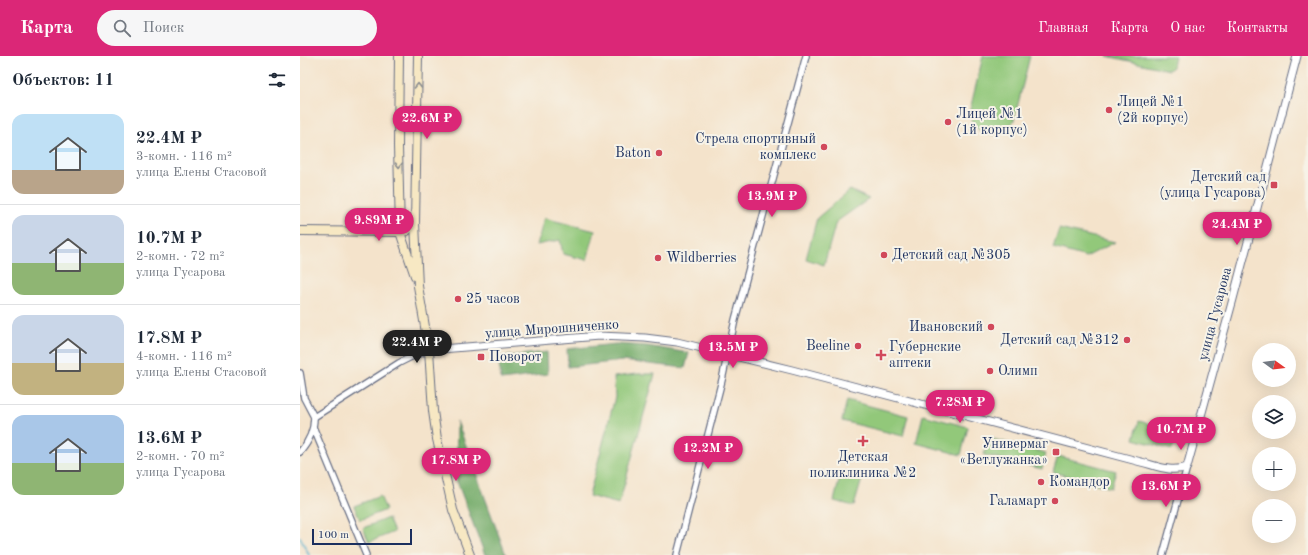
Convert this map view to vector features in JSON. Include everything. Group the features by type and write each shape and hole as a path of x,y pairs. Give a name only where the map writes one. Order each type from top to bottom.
{"main road":[{"path":"399,56 398,146 400,232 418,286"},
{"path":"418,56 416,223 418,286 429,350 433,411 438,446 453,510 470,555"},
{"path":"300,231 400,232 407,231 416,223"}],"street":[{"path":"677,555 722,380 727,354 806,56"},
{"name":"улица Гусарова","path":"1163,555 1235,293 1297,56"},
{"name":"улица Мирошниченко","path":"429,350 599,336 645,338 677,342 1172,470 1187,467"},
{"path":"314,417 399,363 429,350"},
{"path":"300,373 304,398 314,417 314,429 366,555"},
{"path":"300,452 304,448 314,429"}],"green space":[{"path":"983,56 1030,56 1014,120 1003,132 996,135 983,133 972,122 969,114"},
{"path":"1107,56 1175,56 1173,67 1169,70"},
{"path":"850,190 869,199 836,222 824,265 806,259 817,218"},
{"path":"544,218 595,231 587,260 563,254 560,240 537,245"},
{"path":"1059,229 1115,242 1086,257 1053,248"},
{"path":"616,344 647,346 689,353 685,368 622,361 568,367 567,349"},
{"path":"547,352 548,374 501,380 498,357"},
{"path":"637,374 655,374 619,504 589,496 615,397 614,377"},
{"path":"847,400 908,416 903,436 842,421"},
{"path":"923,415 968,427 961,455 916,443"},
{"path":"457,421 506,555 485,555 456,479"},
{"path":"1139,421 1177,432 1172,450 1134,439"},
{"path":"989,438 1046,453 1042,469 984,455"},
{"path":"1058,456 1116,471 1111,488 1053,472"},
{"path":"841,473 862,479 854,506 834,501"},
{"path":"380,496 386,510 360,520 354,506"},
{"path":"388,518 394,532 369,542 363,528"}],"waterway":[{"path":"300,537 309,555"}],"place":[{"name":"Лицей №1 (2й корпус)","path":"1109,110"},
{"name":"Лицей №1 (1й корпус)","path":"948,122"},
{"name":"Стрела спортивный комплекс","path":"824,147"},
{"name":"Baton","path":"659,153"},
{"name":"Детский сад (улица Гусарова)","path":"1274,185"},
{"name":"Детский сад №305","path":"884,255"},
{"name":"Wildberries","path":"658,258"},
{"name":"25 часов","path":"458,299"},
{"name":"Ивановский","path":"991,327"},
{"name":"Детский сад №312","path":"1127,340"},
{"name":"Beeline","path":"858,346"},
{"name":"Губернские аптеки","path":"881,355"},
{"name":"Поворот","path":"481,357"},
{"name":"Олимп","path":"990,371"},
{"name":"Детская поликлиника №2","path":"863,441"},
{"name":"Универмаг «Ветлужанка»","path":"1056,452"},
{"name":"Командор","path":"1041,482"},
{"name":"Галамарт","path":"1055,501"}]}
